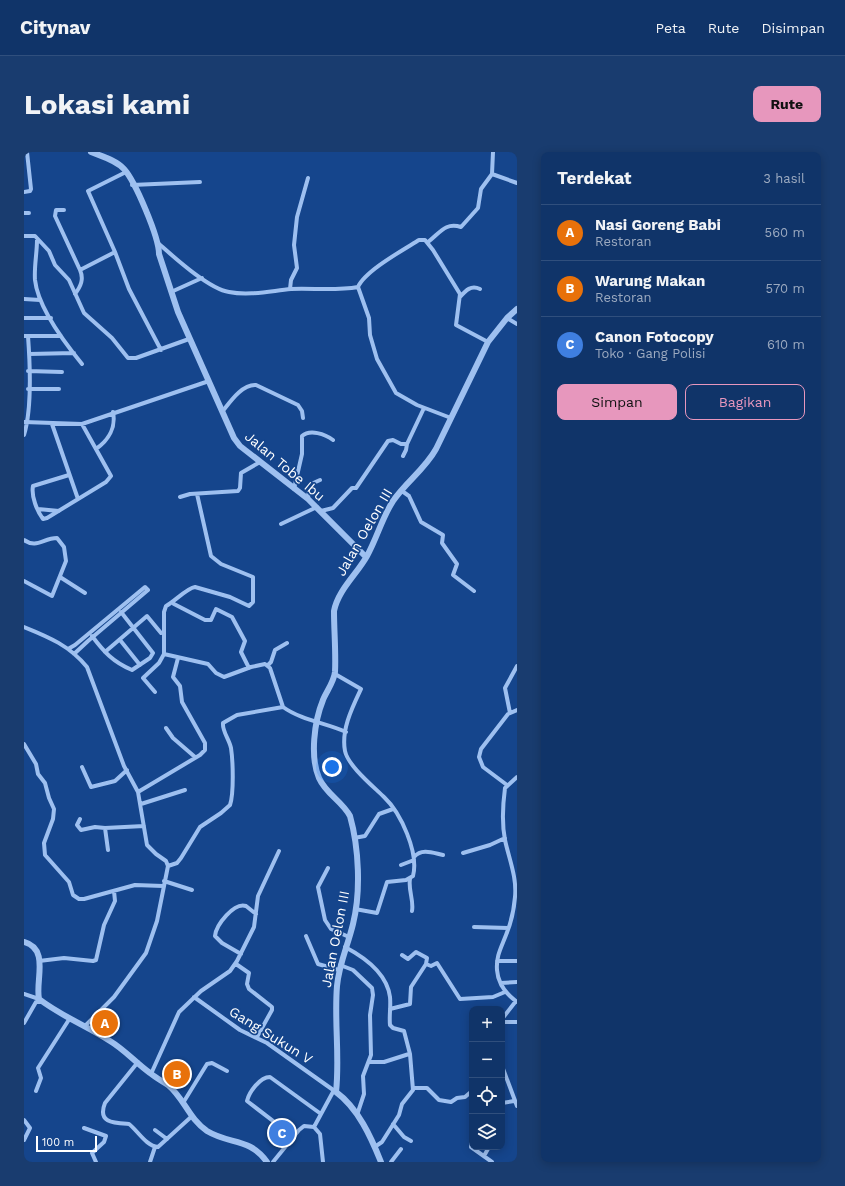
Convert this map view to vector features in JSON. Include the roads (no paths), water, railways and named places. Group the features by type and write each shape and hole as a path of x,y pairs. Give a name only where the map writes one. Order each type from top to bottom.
{"street":[{"path":"24,192 30,192 31,190 26,152"},
{"path":"91,152 116,163 126,172 91,189 88,192 130,289 161,350"},
{"path":"428,242 448,225 461,227 476,212 479,205 482,187 492,174 493,152"},
{"name":"Jalan Tobe Ibu","path":"126,172 155,232 159,244 159,254 178,312 234,438 240,446 308,499 366,557"},
{"path":"492,174 517,183"},
{"path":"290,289 292,279 297,268 294,245 299,209 308,178"},
{"path":"132,185 200,182"},
{"path":"64,210 56,210 55,216 80,270 82,278 79,289 75,294"},
{"path":"24,236 35,236 37,240 49,251 53,263 69,280 86,316 112,338 128,358 136,358 161,350 189,338"},
{"path":"358,287 367,274 419,240 423,239 428,242 458,291 460,297 456,324 488,342"},
{"path":"37,240 35,280 40,300 61,336 82,364"},
{"path":"159,244 175,260 202,278 223,290 232,293 290,289 358,287"},
{"path":"80,270 115,252"},
{"path":"171,292 202,278"},
{"path":"358,287 368,318 370,335 379,363 399,396 424,408 452,418"},
{"path":"460,297 466,289 474,287 480,289"},
{"path":"24,299 40,300"},
{"name":"Jalan Oelon III","path":"335,1091 338,1070 337,993 340,968 355,909 359,878 354,838 348,812 327,790 318,777 314,751 323,700 335,674 334,606 366,557 385,514 402,491 430,459 452,418 457,404 488,342 507,318 517,309"},
{"path":"24,318 51,318"},
{"path":"507,318 517,324"},
{"path":"24,434 28,390 29,354 26,336 61,336"},
{"path":"29,354 74,354"},
{"path":"28,371 62,372"},
{"path":"25,422 82,424 113,412 209,381"},
{"path":"222,412 240,393 252,385 259,386 298,405 302,411 303,418"},
{"path":"28,390 59,389"},
{"path":"402,456 424,408"},
{"path":"96,449 101,446 112,430 115,420 113,412"},
{"path":"52,424 78,499"},
{"path":"69,475 33,486 33,492 38,509 42,517 45,519 106,482 110,476 82,424"},
{"path":"294,489 302,454 302,436 306,433 314,433 333,440"},
{"path":"281,524 319,509 333,508 346,492 351,488 357,488 390,440 407,444"},
{"path":"180,497 197,494 238,491 240,488 241,474 260,462"},
{"path":"308,499 309,485 320,480"},
{"path":"402,491 409,496 421,522 443,535 442,543 457,564 453,575 474,591"},
{"path":"155,692 143,678 159,663 164,654 164,612 166,606 174,604 191,588 195,587 230,597 249,606 253,602 253,576 220,564 212,556 197,494"},
{"path":"38,509 59,511"},
{"path":"24,540 30,544 37,544 52,538 59,539 64,547 66,558 52,596 24,581"},
{"path":"60,577 85,593"},
{"path":"68,648 75,645 89,633 120,610 148,590 148,588 145,587 120,610 74,654"},
{"path":"174,604 206,620 211,620 216,609 232,617 245,641 242,652 250,668"},
{"path":"89,633 110,658 122,663 132,670 150,658 153,653 120,610"},
{"path":"105,652 147,616 162,633"},
{"path":"24,627 57,640 68,648 90,672 127,770 138,792 147,845 166,861 168,866 157,921 146,953 114,997 85,1026"},
{"path":"120,640 140,665"},
{"path":"268,665 271,662 275,650 287,643"},
{"path":"164,654 178,658 188,658 208,664 216,673 224,677 261,664 268,665"},
{"path":"138,792 195,757 204,751 206,747 201,735 182,702 180,686 173,677 178,658"},
{"path":"268,665 280,694 283,707"},
{"path":"510,712 505,688 516,669"},
{"path":"335,674 361,689 350,712 346,732 346,755 373,787 387,800 393,809 404,828 414,858 414,875 410,879 387,882 377,912 355,909"},
{"path":"168,866 177,863 200,827 230,805 232,773 231,747 224,728 224,723 237,715 283,707 346,732"},
{"path":"507,785 483,767 479,757 481,749 510,712 517,710"},
{"path":"166,728 172,738 195,757"},
{"path":"24,744 36,764 38,774 45,783 54,809 53,819 44,846 47,858 64,876 74,895 79,899 84,899 141,884 163,886"},
{"path":"82,767 91,787 115,781 127,770"},
{"path":"505,1017 516,1002 505,992 498,975 497,961 499,949 515,908 516,897 515,869 505,838 505,793 507,785 517,777"},
{"path":"141,804 185,790"},
{"path":"354,838 365,836 379,814 393,809"},
{"path":"80,819 77,825 81,830 95,826 105,828 144,826"},
{"path":"105,828 108,850"},
{"path":"463,853 490,845 505,838"},
{"path":"151,1074 177,1015 194,997 224,976 236,964 254,927 258,896 279,851"},
{"path":"401,865 414,858 419,852 424,851 443,855"},
{"path":"328,868 318,887 324,920 331,929 349,936"},
{"path":"410,879 410,891 413,905 412,911"},
{"path":"164,881 192,890"},
{"path":"40,961 64,958 96,960 104,925 115,901 114,891"},
{"path":"241,954 218,940 215,936 215,932 223,918 240,905 246,906 256,914"},
{"path":"474,927 508,928"},
{"path":"306,936 318,964 353,970 373,990 370,1015 371,1051 369,1062 363,1076 364,1094 357,1116"},
{"path":"24,942 33,946 38,954 40,961 41,1000"},
{"path":"346,947 368,961 375,969 388,990 390,1026 404,1031 409,1054 413,1088 402,1104 400,1114 382,1142 376,1146"},
{"path":"390,1009 410,1004 410,988 426,964 427,958 416,952 409,959 402,955"},
{"path":"497,961 517,961"},
{"path":"426,964 431,966 437,963 460,999 497,997 505,992"},
{"path":"236,964 249,973 247,984 249,989 272,1007 272,1010 257,1037"},
{"path":"501,983 517,982"},
{"path":"24,994 41,1000 110,1041 151,1074 168,1085 183,1103 191,1117 207,1131 217,1136 250,1145 262,1155 267,1162"},
{"name":"Gang Sukun V","path":"194,997 228,1022 257,1037 335,1091"},
{"path":"24,1023 36,1002 41,1000"},
{"path":"36,1090 41,1078 38,1068 70,1018"},
{"path":"505,1021 517,1022"},
{"path":"369,1062 384,1062 409,1054"},
{"path":"138,1062 105,1102 102,1109 107,1120 113,1123 130,1125 155,1147"},
{"path":"183,1103 207,1064 212,1063 227,1071"},
{"path":"505,1075 517,1106"},
{"path":"294,1137 247,1101 253,1089 265,1078 270,1077 321,1114"},
{"path":"413,1088 427,1088 436,1098 444,1102 451,1102 457,1098 465,1097 469,1094"},
{"path":"314,1127 335,1091 349,1103 376,1146 381,1162"},
{"path":"505,1102 514,1101"},
{"path":"155,1147 159,1147 191,1117"},
{"path":"24,1120 30,1128 24,1140"},
{"path":"393,1124 400,1133 411,1140"},
{"path":"272,1162 304,1126 314,1127 320,1134 323,1162"},
{"path":"84,1128 106,1136 104,1142 92,1152 96,1162"},
{"path":"155,1130 167,1139"},
{"path":"398,1140 400,1133"},
{"path":"150,1162 155,1147"},
{"path":"391,1162 401,1149"},
{"path":"475,1150 492,1162"},
{"path":"484,1156 487,1150"}],"place":[{"name":"Nasi Goreng Babi","path":"105,1023"},
{"name":"Warung Makan","path":"177,1074"},
{"name":"Canon Fotocopy","path":"282,1133"}]}
